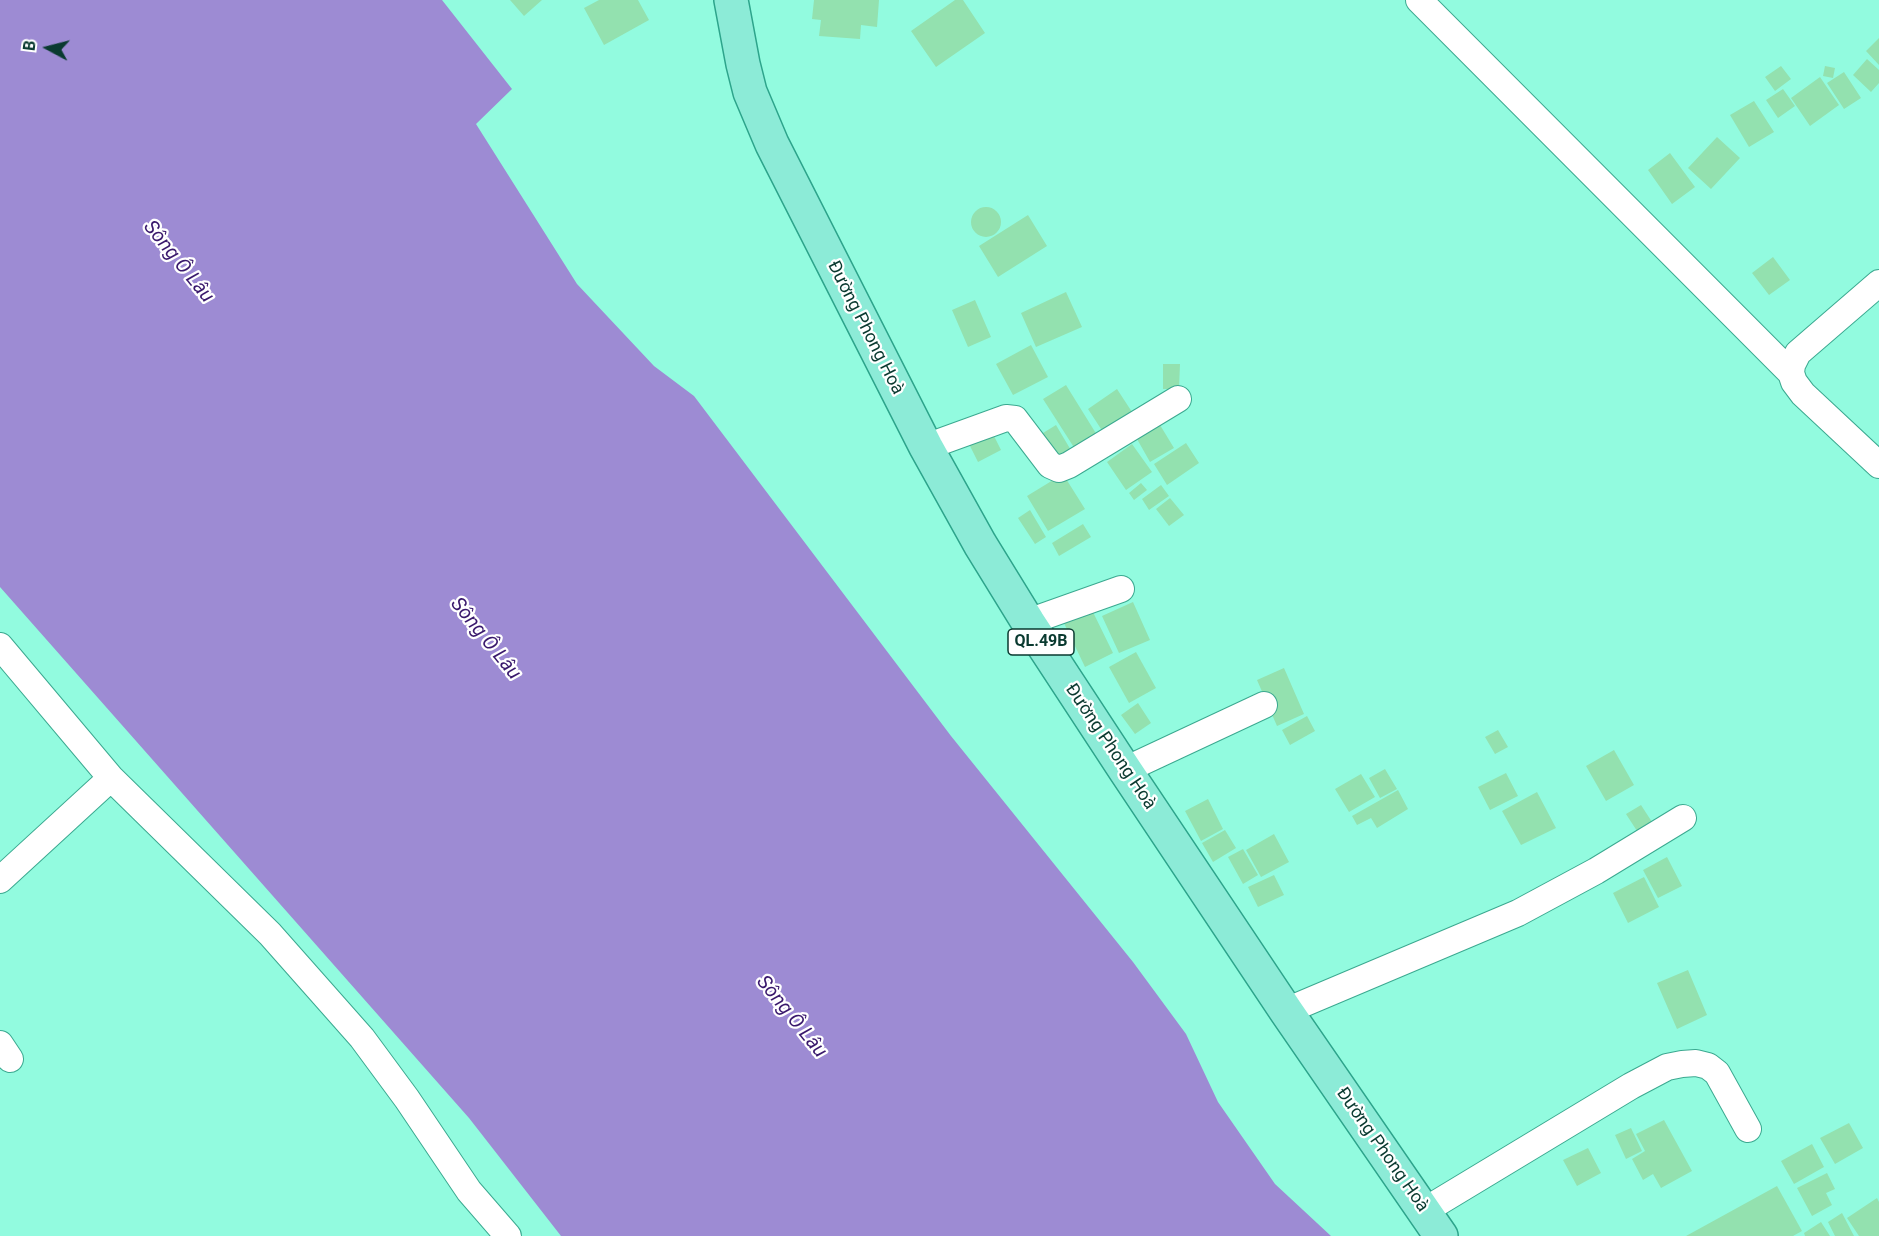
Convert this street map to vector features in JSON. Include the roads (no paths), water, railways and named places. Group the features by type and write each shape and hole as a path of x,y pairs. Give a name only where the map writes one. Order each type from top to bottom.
{"main road":[{"name":"Đường Phong Hoà","path":"731,0 750,92 772,144 926,447 980,544 1125,770 1286,1011 1432,1223"}],"street":[{"path":"1419,0 1791,373"},
{"path":"1879,284 1798,353 1791,373 1794,382 1803,394 1879,465"},
{"path":"926,447 1006,418 1015,419 1050,465 1059,468 1069,465 1178,399"},
{"path":"1028,622 1121,589"},
{"path":"0,646 111,778 270,934 363,1038 469,1191 508,1236"},
{"path":"1125,770 1264,705"},
{"path":"0,880 111,778"},
{"path":"1286,1011 1518,913 1596,871 1683,819"},
{"path":"1432,1223 1631,1086 1675,1065 1696,1063 1708,1066 1717,1073 1748,1129"}],"water":[{"name":"Sông Ô Lâu","path":"0,0 442,0 512,89 476,124 577,284 654,366 694,396 951,736 1133,962 1186,1034 1218,1102 1275,1184 1331,1236 561,1236 469,1118 0,587"}]}
